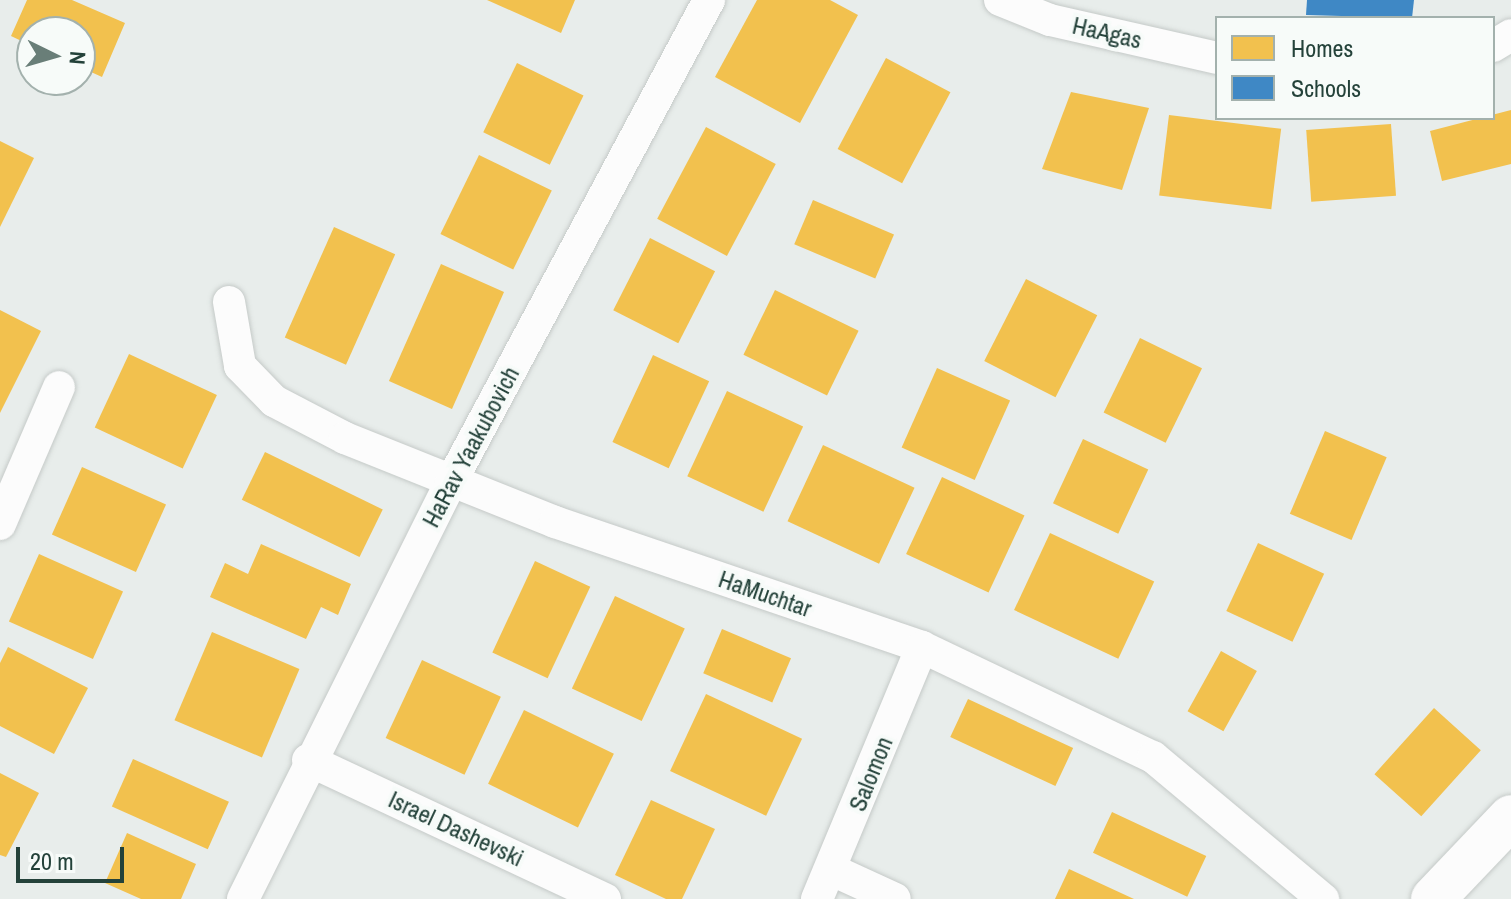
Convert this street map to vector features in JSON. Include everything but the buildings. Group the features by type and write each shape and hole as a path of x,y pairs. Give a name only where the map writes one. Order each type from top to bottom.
{"street":[{"name":"HaRav Yaakubovich","path":"243,899 308,760 451,482 709,0"},
{"name":"HaAgas","path":"1000,0 1050,20 1215,58"},
{"name":"HaMuchtar","path":"229,302 240,366 274,401 345,438 451,482 922,647 1153,757 1323,899"},
{"path":"0,524 59,387"},
{"name":"Salomon","path":"817,899 832,870 922,647"},
{"name":"Israel Dashevski","path":"308,760 605,899"},
{"path":"1433,899 1511,817"},
{"path":"832,870 895,899"}]}
